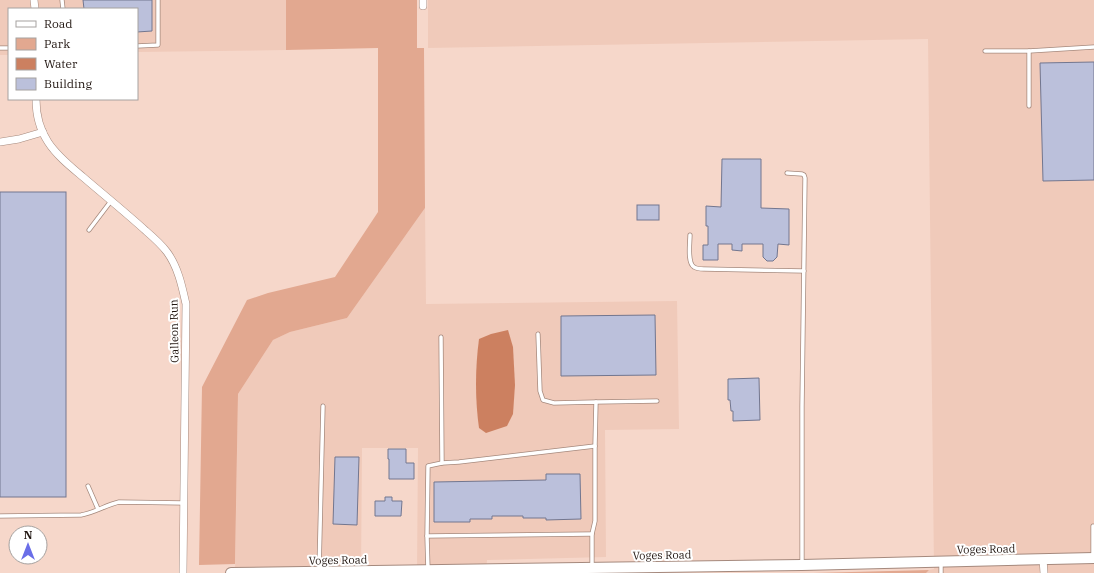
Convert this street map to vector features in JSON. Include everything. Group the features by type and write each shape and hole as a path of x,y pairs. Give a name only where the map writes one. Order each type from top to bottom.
{"street":[{"name":"Galleon Run","path":"36,100 40,127 48,142 67,163 143,228 167,252 175,266 186,304 183,573"},
{"path":"0,142 19,139 43,132"},
{"name":"Voges Road","path":"231,573 428,572 592,568 802,569 941,562 1094,558"},
{"path":"1043,559 1044,573"}],"lane":[{"path":"138,46 158,45 158,0"},
{"path":"985,51 1029,51 1094,47"},
{"path":"1029,51 1029,106"},
{"path":"787,174 802,174 806,178 802,407 802,569"},
{"path":"89,230 111,201"},
{"path":"690,236 690,260 691,264 695,268 804,270"},
{"path":"538,334 540,391 543,400 554,403 657,401"},
{"path":"441,337 442,463"},
{"path":"592,568 592,534 595,521 596,402"},
{"path":"319,572 322,406"},
{"path":"428,572 428,466 442,463 595,446"},
{"path":"88,486 98,509"},
{"path":"0,516 81,515 89,514 110,504 119,502 184,502"},
{"path":"1093,526 1094,558"},
{"path":"427,536 592,534"},
{"path":"941,562 941,573"}],"shaded area":[{"path":"0,0 286,0 286,50 138,52 138,8 8,8 8,55 0,55"},
{"path":"428,0 1094,0 1094,573 926,573 929,570 934,569 928,39 428,48"},
{"path":"425,208 426,304 677,301 679,429 605,430 606,557 487,560 486,573 417,573 418,448 362,448 361,573 235,573 238,394 273,340 290,332 347,318"}],"green space":[{"path":"286,0 417,0 417,48 424,48 425,208 347,318 290,332 273,340 238,394 235,564 199,565 202,387 247,300 268,293 335,277 378,212 378,48 286,50"},
{"path":"929,570 926,573 813,573"}],"water":[{"path":"508,330 513,347 515,385 513,414 507,426 486,433 479,428 476,395 479,339 491,334"}],"building":[{"path":"83,0 152,0 152,31 138,32 138,8 84,8"},
{"path":"1094,62 1094,180 1043,181 1040,63"},
{"path":"722,159 761,159 761,208 789,209 789,245 778,244 777,257 773,261 767,261 763,257 763,244 742,244 742,251 732,250 732,244 718,244 718,260 703,260 703,245 708,245 706,206 721,207"},
{"path":"0,192 66,192 66,497 0,497"},
{"path":"637,205 659,205 659,220 637,220"},
{"path":"655,315 656,375 561,376 561,316"},
{"path":"759,378 760,420 733,421 733,411 731,411 730,400 728,400 728,379"},
{"path":"388,449 406,449 406,463 414,463 414,479 389,479"},
{"path":"335,457 359,457 357,525 333,524"},
{"path":"546,474 580,474 581,519 546,520 546,518 523,518 523,516 492,516 492,519 470,519 470,522 434,522 434,482 546,480"},
{"path":"385,497 392,497 392,501 402,501 401,516 375,516 375,501 385,501"}]}
